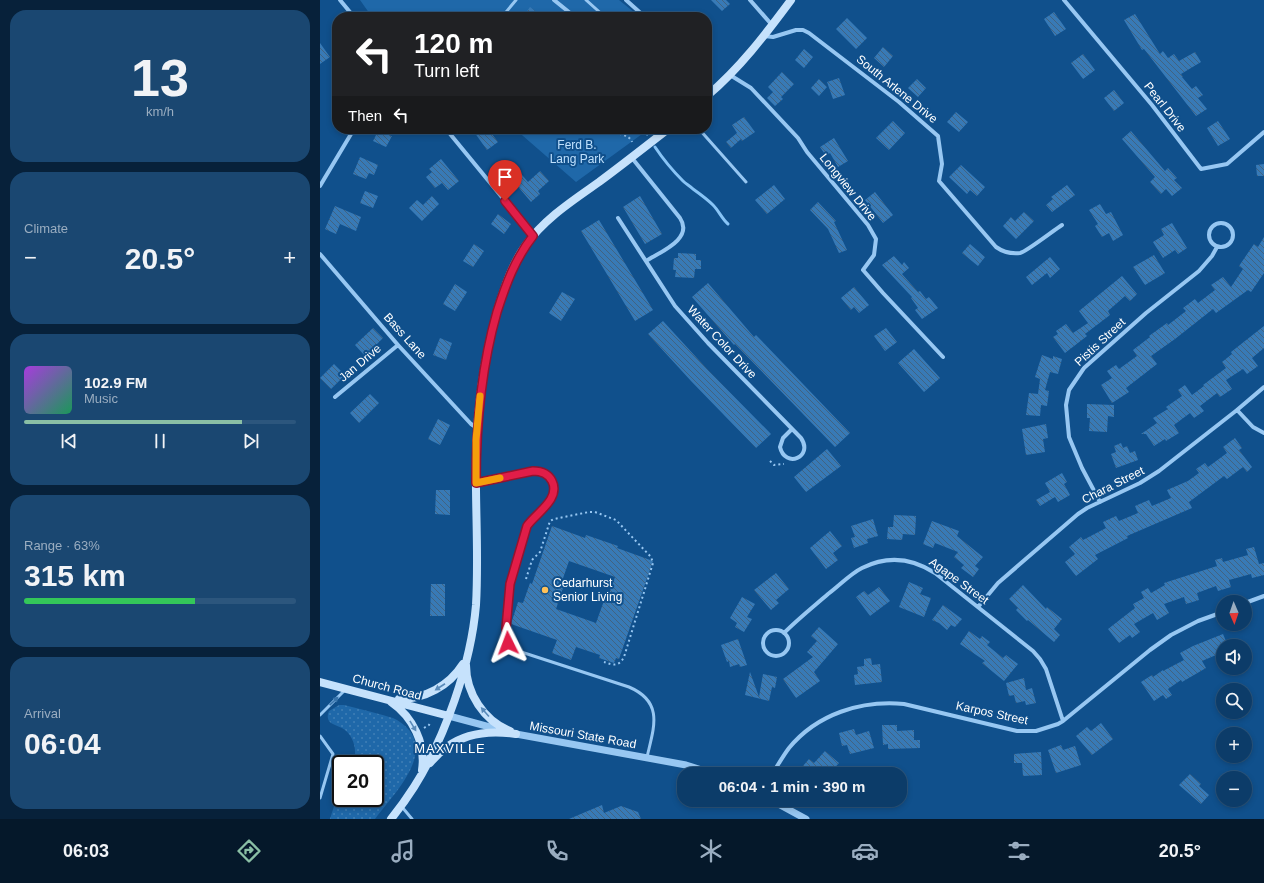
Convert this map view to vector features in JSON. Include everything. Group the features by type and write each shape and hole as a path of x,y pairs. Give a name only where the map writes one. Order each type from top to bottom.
{"main road":[{"path":"712,91 730,75 764,36 791,0"},
{"path":"421,775 448,716 458,688 472,636 476,600 478,554 476,483 477,428 484,370 497,313 512,268 521,251 533,236 553,216 661,134"},
{"path":"386,698 412,698 437,690 457,673 466,658"},
{"path":"466,658 468,682 478,705 495,723 516,734"},
{"name":"Church Road","path":"320,682 386,698 448,716"},
{"path":"386,698 406,715 416,732 421,748 421,775"},
{"path":"391,819 434,757 443,750 462,739 483,733 494,732 516,734"}],"street":[{"path":"340,0 350,12"},
{"path":"554,0 569,12"},
{"path":"626,0 639,12"},
{"path":"750,0 773,25"},
{"name":"Pearl Drive","path":"1064,0 1152,105 1201,169 1227,164 1264,132"},
{"name":"South Arlene Drive","path":"764,36 773,37 796,30 803,30 809,33 899,102 938,136 942,164 939,181 996,247 1002,251 1022,253 1062,225"},
{"name":"Longview Drive","path":"730,75 751,88 798,138 807,152 868,225 876,239 874,255 863,270 943,357"},
{"path":"320,186 351,134"},
{"path":"450,134 533,236"},
{"path":"631,157 680,218 684,227 681,237 676,242 646,261"},
{"name":"Water Color Drive","path":"618,218 675,306 708,343 802,438 805,446 802,455 793,460 783,456 780,447 783,438 792,429"},
{"name":"Pistis Street","path":"1223,222 1231,227 1233,231 1232,240 1230,244 1226,246 1217,247 1210,241 1209,232 1214,224 1223,222"},
{"name":"Pistis Street","path":"1100,502 1082,468 1069,437 1066,405 1069,390 1084,368 1146,313 1199,271 1212,256 1217,247"},
{"name":"Bass Lane","path":"320,254 398,344 471,424 477,428"},
{"name":"Jan Drive","path":"335,397 398,344"},
{"name":"Chara Street","path":"978,607 998,583 1013,569 1078,514 1087,508 1140,483 1159,471 1238,410 1264,387"},
{"path":"1238,410 1253,427 1264,433"},
{"name":"Agape Street","path":"784,632 858,570 885,560 903,560 914,563 935,574 1028,647 1040,659 1049,675 1063,721"},
{"path":"1252,600 1264,596"},
{"name":"Karpos Street","path":"777,767 789,749 808,730 836,713 865,704 885,702 904,704 1010,730 1025,732 1046,729 1063,721 1150,650 1171,635 1192,624 1216,615"},
{"name":"Agape Street","path":"769,632 784,632 789,641 787,650 784,654 779,656 769,654 764,646 766,636 769,632"},
{"name":"Missouri State Road","path":"448,716 516,734 647,757 692,767"},
{"path":"784,807 806,819"}],"lane":[{"path":"506,12 516,0"},
{"path":"586,0 599,12"},
{"path":"703,134 746,182"},
{"path":"476,483 533,471 545,473 551,479 554,488 553,496 527,526 510,584 506,628 508,643 512,649 629,688 645,696 651,704 654,714 647,757"},
{"path":"320,715 347,688"},
{"path":"320,736 333,754 320,798"},
{"path":"401,806 412,819"}],"path":[{"path":"619,134 629,138 632,142"},
{"path":"770,461 774,465 784,464"},
{"path":"526,579 532,560 540,552 550,521 592,512 610,517 619,522 652,559 653,563 624,658 616,665 604,662"},
{"path":"423,728 430,723"}],"green space":[{"path":"360,0 619,0 634,12 368,12"},
{"name":"Ferd B. Lang Park","path":"521,134 642,134 576,182"},
{"path":"339,705 344,705 395,719 410,731 415,743 415,756 410,770 403,783 375,819 330,819 334,807 384,807 384,755 355,755 355,749 352,739 346,731 330,722 328,719 329,711"}],"building":[{"path":"711,0 726,0 730,4 722,11"},
{"path":"530,7 536,12 526,12"},
{"path":"1054,12 1066,29 1055,36 1044,19"},
{"path":"1135,14 1160,54 1163,51 1168,58 1174,54 1179,61 1195,52 1201,62 1181,74 1192,89 1196,86 1203,95 1198,98 1207,109 1196,116 1144,49 1142,50 1124,20"},
{"path":"847,18 867,38 856,49 836,29"},
{"path":"320,43 330,57 320,64"},
{"path":"883,47 893,56 884,67 874,58"},
{"path":"804,49 813,57 804,68 795,60"},
{"path":"1083,54 1095,70 1083,79 1071,63"},
{"path":"782,72 794,84 781,97 783,99 775,106 767,98 773,92 768,87"},
{"path":"839,78 845,95 833,99 827,82"},
{"path":"819,79 827,87 819,96 811,88"},
{"path":"917,79 926,88 918,97 908,88"},
{"path":"1114,90 1124,103 1114,111 1104,98"},
{"path":"956,112 968,122 959,132 947,122"},
{"path":"744,117 755,132 742,141 741,139 731,148 726,142 737,133 732,125"},
{"path":"893,121 905,133 889,150 876,138"},
{"path":"1218,121 1230,139 1218,146 1207,128"},
{"path":"1131,131 1165,171 1168,168 1177,178 1174,180 1182,188 1172,196 1166,189 1161,194 1150,182 1155,177 1122,139"},
{"path":"376,134 391,134 390,136 392,136 386,147 373,141"},
{"path":"476,134 492,134 498,142 487,150"},
{"path":"834,138 848,161 838,167 830,153 826,156 820,147"},
{"path":"360,157 378,165 374,175 369,173 366,179 353,174"},
{"path":"441,159 459,181 448,190 442,183 435,188 426,177 432,172 429,169"},
{"path":"512,163 528,182 540,171 549,181 538,191 540,194 531,202 504,170"},
{"path":"1264,164 1264,176 1257,176 1256,165"},
{"path":"961,165 985,187 977,196 970,190 967,194 949,177"},
{"path":"774,185 785,199 767,214 755,200"},
{"path":"1067,185 1075,195 1052,212 1046,205 1053,199 1051,197"},
{"path":"365,191 378,196 373,208 360,203"},
{"path":"875,192 893,215 883,223 865,200"},
{"path":"432,196 439,204 422,221 409,208 417,200 423,205"},
{"path":"640,196 662,234 645,244 623,207"},
{"path":"818,202 836,221 834,222 847,250 839,253 828,229 810,210"},
{"path":"1100,204 1106,214 1111,212 1123,235 1113,241 1109,233 1102,237 1095,226 1098,224 1089,210"},
{"path":"335,206 361,217 356,231 340,224 336,234 325,229"},
{"path":"1024,212 1034,221 1016,239 1003,226 1011,217 1015,221"},
{"path":"498,214 511,224 504,234 491,224"},
{"path":"599,220 653,310 635,321 581,231"},
{"path":"1172,223 1187,248 1178,254 1175,250 1163,258 1153,242 1164,235 1161,229"},
{"path":"1264,237 1264,273 1251,292 1248,290 1216,313 1213,309 1151,356 1157,364 1126,388 1129,392 1112,403 1101,385 1112,378 1107,371 1116,365 1119,369 1137,356 1133,350 1150,337 1149,336 1167,323 1168,325 1186,311 1183,308 1195,299 1198,303 1215,290 1211,285 1223,277 1231,287 1243,269 1239,266 1254,244 1258,247"},
{"path":"474,244 484,251 473,267 463,261"},
{"path":"970,244 985,257 978,266 962,253"},
{"path":"678,253 696,254 696,260 701,260 701,269 695,269 694,278 675,277 676,270 673,270 674,258 678,258"},
{"path":"1154,255 1165,273 1145,285 1133,267"},
{"path":"894,256 902,265 904,262 909,268 902,274 918,292 920,291 926,299 929,297 938,308 922,319 915,310 918,308 911,298 912,297 882,265"},
{"path":"1050,257 1060,269 1050,278 1047,273 1032,285 1026,277"},
{"path":"1122,276 1137,294 1130,301 1125,296 1108,311 1110,315 1085,334 1087,336 1065,353 1053,337 1058,334 1056,331 1066,324 1073,333 1088,323 1079,311"},
{"path":"708,283 754,337 756,335 850,433 835,447 735,344 734,345 692,297"},
{"path":"455,284 467,292 455,311 443,304"},
{"path":"854,287 869,305 859,313 854,307 851,310 841,298"},
{"path":"562,292 575,299 561,321 549,313"},
{"path":"663,321 707,369 771,434 756,448 648,334"},
{"path":"1264,326 1264,348 1252,358 1258,366 1247,374 1243,369 1226,380 1232,389 1220,397 1217,393 1200,406 1204,411 1194,418 1190,413 1174,425 1179,433 1166,441 1165,439 1154,446 1146,434 1141,434 1157,423 1153,418 1168,409 1166,407 1182,396 1178,390 1185,385 1192,395 1226,368 1222,362 1232,354 1231,352"},
{"path":"373,328 383,338 365,356 355,345"},
{"path":"886,328 897,342 885,351 874,336"},
{"path":"440,338 452,343 446,360 433,355"},
{"path":"914,349 940,378 924,392 898,363"},
{"path":"1042,355 1053,359 1053,356 1062,359 1058,374 1050,372 1045,390 1049,391 1047,406 1041,405 1040,416 1026,415 1029,393 1038,394 1040,379 1035,377"},
{"path":"334,364 345,375 331,389 320,378"},
{"path":"370,394 379,403 359,423 350,413"},
{"path":"1087,404 1114,405 1114,417 1108,416 1107,432 1089,431 1090,418 1087,418"},
{"path":"438,419 450,425 440,445 428,439"},
{"path":"1046,424 1048,438 1043,439 1045,452 1026,455 1022,429"},
{"path":"1235,438 1242,448 1239,450 1252,467 1247,472 1243,467 1227,479 1224,476 1189,502 1192,508 1127,536 1128,538 1095,555 1098,559 1076,576 1065,562 1075,554 1069,547 1081,537 1083,540 1106,528 1103,522 1116,516 1119,521 1138,513 1135,506 1149,500 1152,506 1171,498 1167,490 1188,481 1199,473 1196,469 1205,463 1208,467 1227,453 1223,447"},
{"path":"1121,443 1123,448 1127,446 1130,453 1135,451 1138,460 1116,468 1111,454 1116,452 1114,446"},
{"path":"827,449 841,466 806,492 794,477"},
{"path":"1062,473 1067,482 1064,484 1070,495 1058,502 1055,497 1040,506 1036,500 1050,492 1045,483"},
{"path":"436,490 450,490 450,515 435,514"},
{"path":"894,515 916,516 915,535 903,534 902,540 887,539 888,527 893,527"},
{"path":"873,519 878,536 867,539 868,543 854,548 851,538 855,537 851,526"},
{"path":"932,521 959,531 957,536 983,557 975,566 979,569 973,577 961,568 964,565 954,557 958,552 935,543 933,548 923,544"},
{"name":"Cedarhurst Senior Living","path":"552,526 585,538 586,535 618,546 617,548 653,561 619,659 616,658 614,663 599,658 600,655 576,647 571,660 552,653 557,640 511,624 518,602 523,603 530,583 532,584","holes":["569,561 615,577 607,599 605,598 596,623 556,609 564,585 561,584"]},
{"path":"830,531 842,546 833,553 838,560 826,569 810,548"},
{"path":"1254,547 1259,564 1264,563 1264,575 1252,578 1251,574 1229,580 1231,587 1218,591 1216,586 1197,593 1199,600 1186,604 1184,597 1164,604 1169,613 1157,620 1153,613 1134,624 1140,632 1132,638 1130,635 1119,643 1108,629 1135,608 1133,604 1144,598 1141,592 1148,588 1151,593 1165,585 1164,583 1217,566 1215,560 1222,558 1223,562 1248,555 1246,549"},
{"path":"776,573 789,589 776,600 779,603 771,610 754,590"},
{"path":"909,582 923,588 920,594 931,598 924,617 899,607"},
{"path":"431,584 445,584 445,616 430,616"},
{"path":"1023,585 1046,609 1047,607 1062,619 1054,629 1060,635 1054,642 1028,620 1027,621 1016,610 1018,608 1009,599"},
{"path":"879,587 890,601 870,616 856,597 864,591 868,595"},
{"path":"742,597 755,604 747,617 752,619 744,632 735,627 737,623 730,618"},
{"path":"943,605 962,619 955,627 951,625 947,630 939,623 932,620"},
{"path":"819,627 838,644 814,672 820,681 796,698 783,679 813,657 807,652 817,641 811,636"},
{"path":"969,631 980,639 982,636 990,642 987,645 1003,658 1006,655 1018,664 1004,681 982,663 985,661 960,644"},
{"path":"1223,634 1225,639 1216,639 1216,655 1202,661 1206,668 1182,682 1181,680 1168,689 1172,695 1166,699 1163,695 1154,701 1141,682 1152,675 1153,677 1163,670 1184,660 1180,653"},
{"path":"738,639 747,665 740,667 739,664 730,667 729,661 727,662 721,645"},
{"path":"871,658 872,665 880,664 882,682 855,685 854,675 858,674 857,667 864,666 864,659"},
{"path":"750,672 759,697 763,674 777,677 775,688 772,687 769,701 745,695"},
{"path":"1024,678 1026,690 1032,688 1036,703 1026,705 1025,701 1016,703 1014,695 1009,696 1006,683"},
{"path":"1101,723 1113,739 1092,755 1076,736 1087,727 1091,731"},
{"path":"882,725 897,725 897,731 914,730 914,740 920,740 920,748 888,749 888,744 883,745"},
{"path":"854,729 856,735 869,731 874,748 850,754 847,745 842,746 839,733"},
{"path":"1061,745 1063,750 1075,746 1081,765 1056,773 1048,750"},
{"path":"825,751 839,763 835,767 802,767 809,759 814,763"},
{"path":"1041,752 1042,775 1023,776 1022,763 1014,763 1014,754"},
{"path":"1190,774 1201,784 1199,786 1209,795 1201,804 1179,785"},
{"path":"602,805 604,813 621,806 638,812 641,819 569,819"}],"waterway":[{"path":"655,147 679,177 713,205 728,224"}],"slow traffic":[{"path":"480,396 476,440 476,483 500,478"}],"place":[{"name":"Cedarhurst Senior Living","path":"545,590"}],"district":[{"name":"MAXVILLE","path":"450,748"}],"route":[{"path":"505,201 533,236 516,260 501,300 490,338 478,413 476,483 533,471 540,471 545,473 551,479 554,488 553,496 531,520 525,530 508,593 506,640 508,643"}]}
